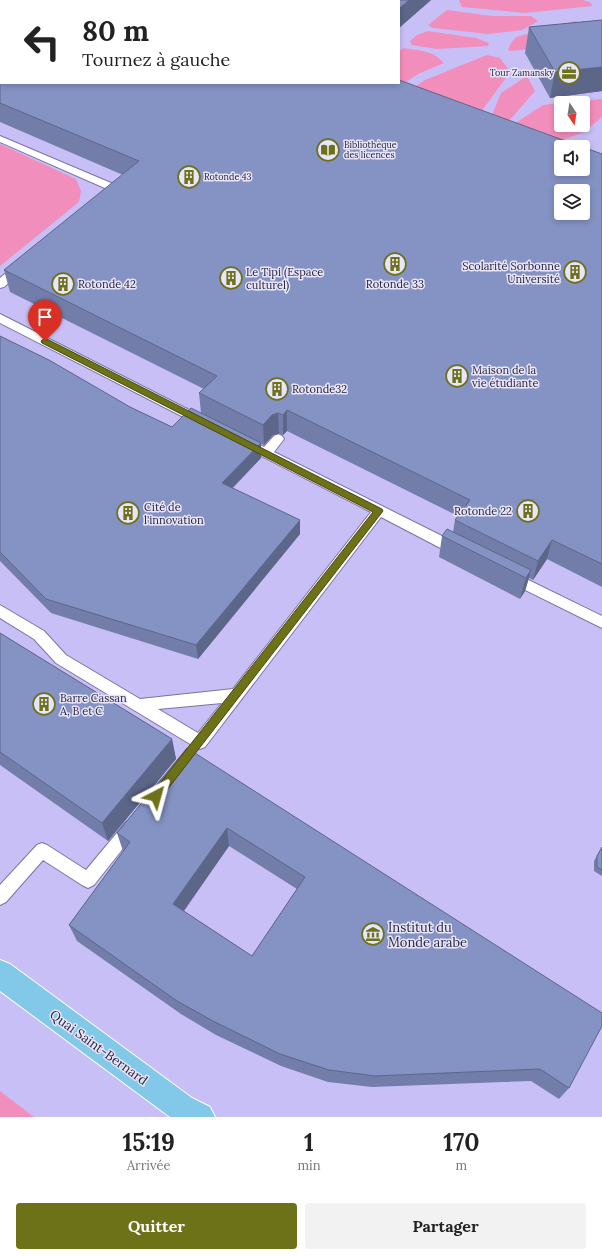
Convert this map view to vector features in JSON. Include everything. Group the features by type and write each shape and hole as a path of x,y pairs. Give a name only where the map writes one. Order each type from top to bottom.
{"main road":[{"name":"Quai Saint-Bernard","path":"0,974 182,1108 200,1117"}],"lane":[{"path":"0,139 114,188 96,203"},
{"path":"0,284 30,258"},
{"path":"0,318 213,426"},
{"path":"234,437 471,557"},
{"path":"266,453 278,439"},
{"path":"190,754 379,511"},
{"path":"499,571 602,622"},
{"path":"0,611 38,635 61,659 200,742"},
{"path":"140,705 235,695"},
{"path":"0,897 42,850 88,880 142,814"}],"shaded area":[{"path":"459,0 583,0 591,3 592,6 525,13 462,7"},
{"path":"447,10 492,16 531,16 538,21 522,30 488,34 433,28 428,25"},
{"path":"575,21 590,25 574,45 510,51 508,49 516,37"},
{"path":"428,31 476,38 489,43 488,46 437,49 412,45 410,41 417,35"},
{"path":"404,48 431,53 444,63 418,74 403,84 400,83 400,50"},
{"path":"487,55 500,58 509,70 508,75 481,112 411,90 425,80"},
{"path":"527,76 535,91 508,122 490,120 501,93"},
{"path":"602,99 602,117 590,127 590,100"},
{"path":"554,104 554,132 584,132 563,140 554,140 554,143 552,144 511,126 543,105"},
{"path":"0,144 76,179 81,191 79,202 0,266"},
{"path":"0,1091 34,1117 0,1117"}],"building":[{"path":"400,0 409,0 400,8"},
{"path":"602,20 602,67 555,72 529,27"},
{"path":"400,80 563,140 554,140 554,176 590,176 590,150 602,154 602,564 552,540 538,561 455,520 470,500 287,410 283,415 278,413 272,415 263,425 199,393 217,376 4,270 139,161 0,103 0,84 400,84"},
{"name":"Cité de l'innovation","path":"0,336 49,360 130,407 172,427 191,408 261,443 222,483 300,520 196,645 46,599 0,552"},
{"path":"447,529 531,570 526,578 442,536"},
{"name":"Barre Cassan A, B et C","path":"0,633 172,739 102,823 0,752"},
{"name":"Institut du Monde arabe","path":"187,748 602,1013 602,1026 569,1088 540,1069 375,1076 329,1070 280,1054 213,1021 177,1001 69,925 130,842 117,833","holes":["227,828 305,877 252,956 173,904"]},
{"path":"602,847 602,870 597,867 597,856"}],"place":[{"name":"Tour Zamansky","path":"569,73"},
{"name":"Bibliothèque des licences","path":"328,150"},
{"name":"Rotonde 43","path":"189,177"},
{"name":"Rotonde 33","path":"395,264"},
{"name":"Scolarité Sorbonne Université","path":"575,272"},
{"name":"Le Tipi (Espace culturel)","path":"231,278"},
{"name":"Rotonde 42","path":"63,284"},
{"name":"Maison de la vie étudiante","path":"457,376"},
{"name":"Rotonde32","path":"277,389"},
{"name":"Rotonde 22","path":"528,511"},
{"name":"Cité de l'innovation","path":"128,513"},
{"name":"Barre Cassan A, B et C","path":"44,704"},
{"name":"Institut du Monde arabe","path":"373,934"}],"route":[{"path":"45,341 379,511 200,742 156,796"}]}
